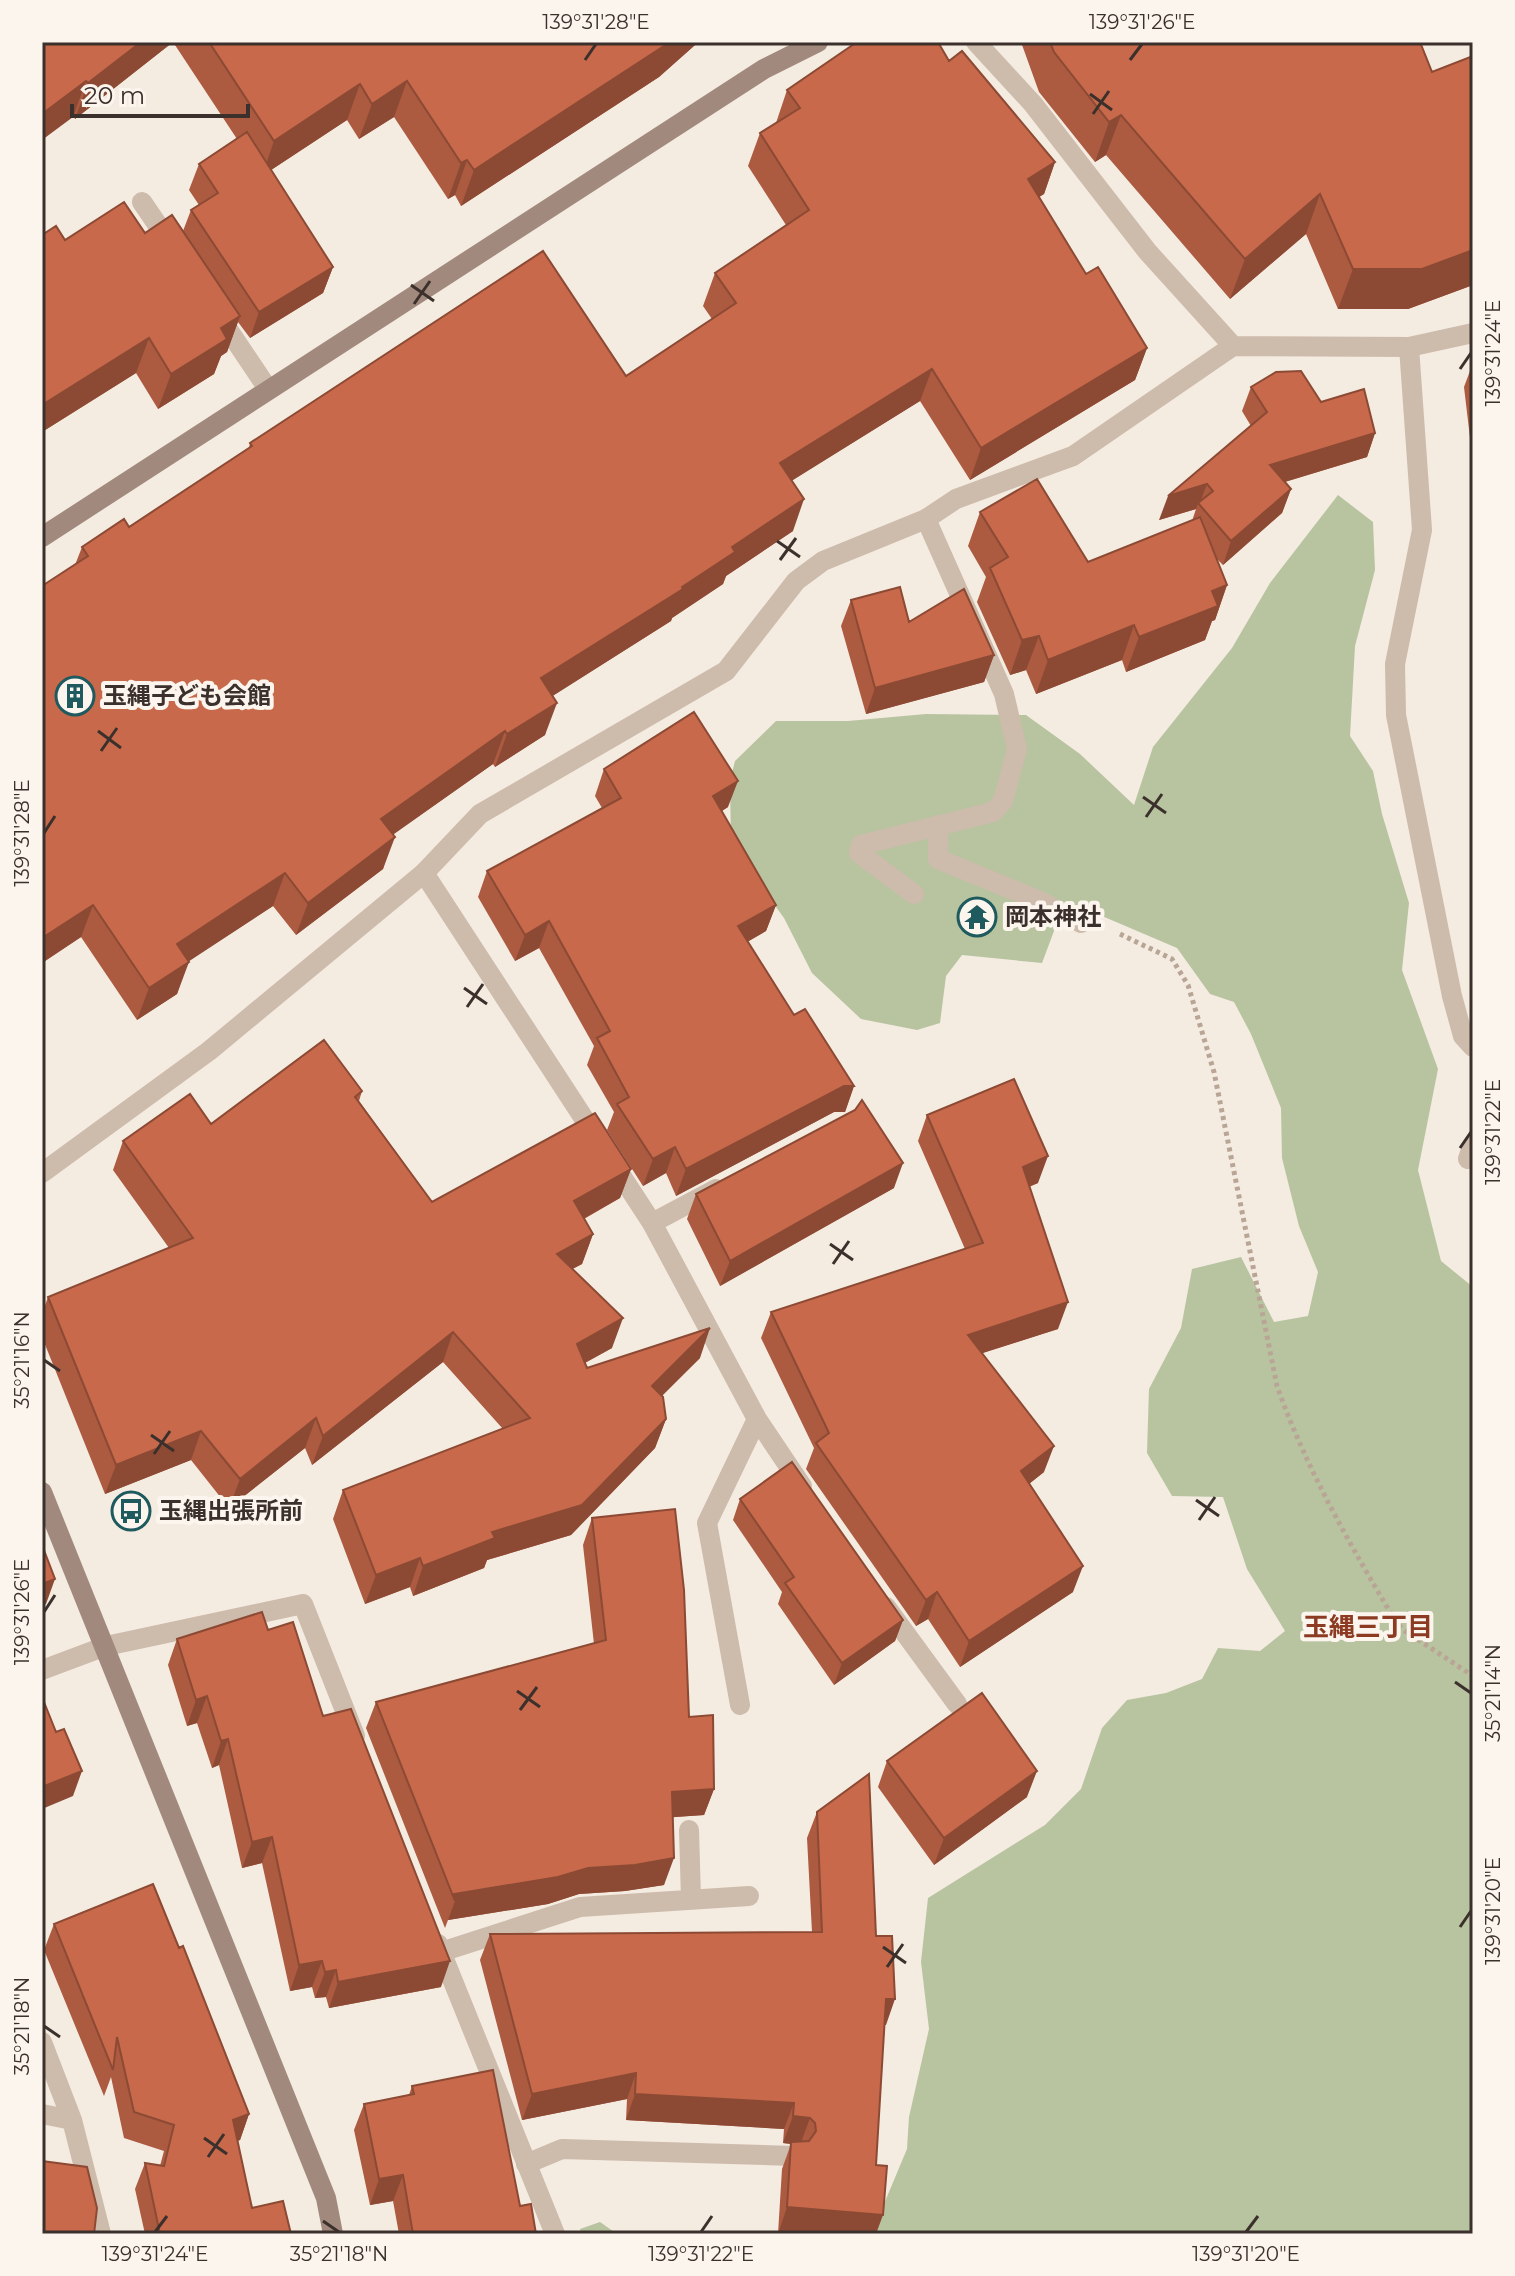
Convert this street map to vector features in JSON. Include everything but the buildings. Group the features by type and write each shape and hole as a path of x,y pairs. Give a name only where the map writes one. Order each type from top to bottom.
{"street":[{"path":"42,537 764,69 818,42"},
{"path":"976,42 1033,104 1147,251 1233,346"},
{"path":"142,202 184,264"},
{"path":"209,302 268,389"},
{"path":"42,1173 209,1051 424,873 480,814 726,671 796,581 823,561 926,519 956,499 1073,456 1233,346 1409,347 1473,333"},
{"path":"1409,347 1422,530 1395,664 1396,715 1452,996 1463,1036 1473,1047"},
{"path":"914,894 859,853 861,845 993,812 1003,801 1017,749 1004,694 926,519"},
{"path":"938,825 938,859 1040,901 1081,923"},
{"path":"424,873 652,1223 757,1419 816,1507"},
{"path":"652,1223 733,1181"},
{"path":"740,1705 707,1523 757,1419"},
{"path":"42,1492 326,2198 333,2234"},
{"path":"877,1594 957,1704"},
{"path":"42,1670 106,1646 303,1604 360,1748"},
{"path":"689,1830 691,1899"},
{"path":"441,1952 580,1907 749,1896"},
{"path":"429,1923 555,2234"},
{"path":"42,2042 72,2120 101,2234"},
{"path":"42,2114 72,2120"},
{"path":"526,2164 562,2149 794,2156"}],"path":[{"path":"1081,923 1113,932 1172,959 1188,985 1214,1072 1277,1386 1292,1427 1340,1529 1402,1629 1473,1676"}],"green space":[{"path":"1338,495 1373,522 1375,570 1355,646 1350,736 1373,771 1382,814 1409,903 1402,970 1438,1069 1418,1170 1441,1261 1473,1287 1473,2234 875,2234 881,2211 907,2149 909,2117 929,2029 921,1962 928,1898 1045,1825 1081,1789 1102,1728 1127,1700 1166,1693 1202,1679 1218,1648 1260,1651 1285,1631 1247,1569 1223,1497 1172,1496 1147,1453 1149,1389 1181,1328 1192,1269 1241,1257 1274,1322 1308,1316 1318,1272 1299,1226 1282,1158 1281,1108 1251,1034 1234,1002 1210,994 1177,948 1102,916 1060,915 1042,963 962,955 946,976 940,1023 917,1030 861,1019 812,973 784,918 731,845 730,781 735,761 776,721 848,721 926,714 1026,715 1080,754 1134,805 1153,747 1232,648 1270,583"},
{"path":"600,2222 617,2234 581,2234 580,2229"}],"place":[{"name":"玉縄子ども会館","path":"75,696"},
{"name":"岡本神社","path":"977,917"},
{"name":"玉縄出張所前","path":"131,1511"}],"district":[{"name":"玉縄三丁目","path":"1368,1627"}]}
